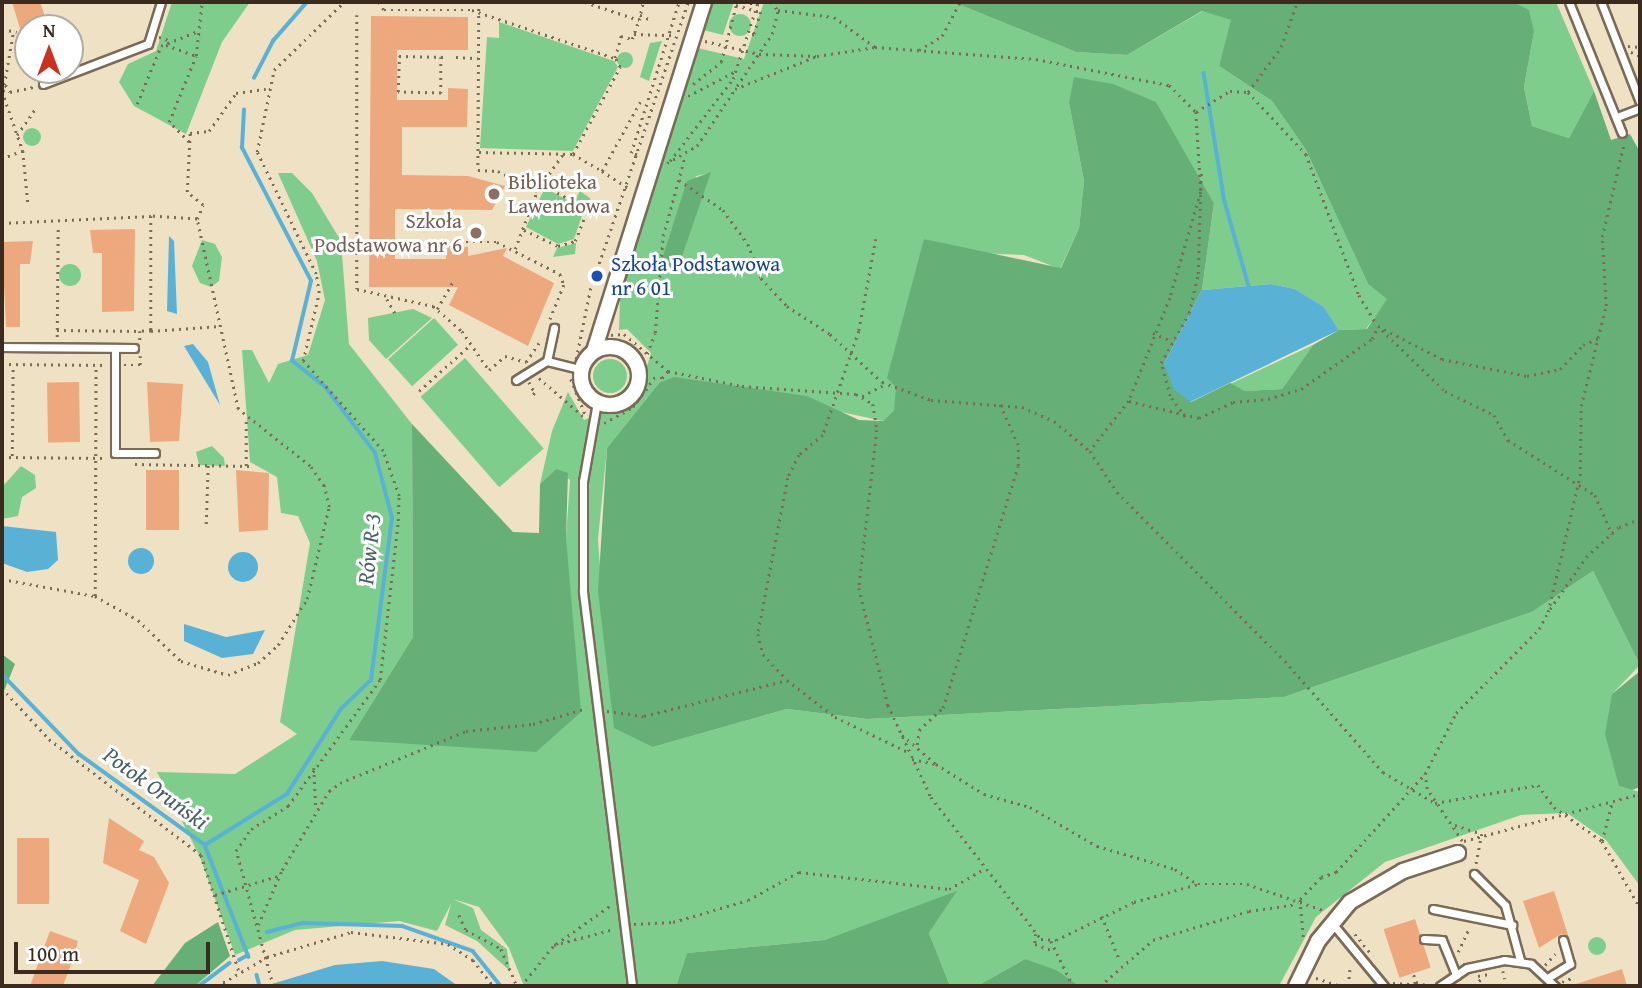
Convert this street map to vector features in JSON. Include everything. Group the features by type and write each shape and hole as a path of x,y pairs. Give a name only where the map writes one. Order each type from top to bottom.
{"street":[{"path":"607,317 614,341 633,358 647,378 625,401 597,402 584,389 577,372 594,352 607,317 704,2"},
{"path":"594,352 614,341"},
{"path":"1296,986 1328,916 1370,887 1460,847"}],"lane":[{"path":"84,68 148,44 161,2"},
{"path":"1570,2 1622,132"},
{"path":"1601,2 1640,102"},
{"path":"1617,117 1640,108"},
{"path":"547,361 550,327"},
{"path":"2,347 137,348"},
{"path":"115,348 114,453 155,453"},
{"path":"547,361 577,372"},
{"path":"516,380 547,361"},
{"path":"597,402 590,422 581,553 597,709 632,986"},
{"path":"1477,877 1505,905 1520,960"},
{"path":"1433,909 1470,921 1512,925"},
{"path":"1328,916 1387,984"},
{"path":"1424,939 1442,940 1456,975"},
{"path":"1551,976 1570,964 1563,940"},
{"path":"1445,985 1456,975 1520,960 1551,976 1557,984"}],"path":[{"path":"190,142 169,122 196,56 196,32 202,2"},
{"path":"273,986 267,957 237,865 241,839 288,806 380,680 399,496 365,425 303,361 320,293 257,152 266,89 284,56 344,2"},
{"path":"379,2 384,10 478,13 615,58 620,66 573,154"},
{"path":"479,2 478,170 498,171 537,191"},
{"path":"585,2 639,20"},
{"path":"615,58 621,36 632,39 643,2"},
{"path":"638,156 631,153 679,2"},
{"path":"566,355 576,358 590,290 628,188 688,2"},
{"path":"670,162 734,72 758,2"},
{"path":"771,2 778,10 834,17 875,47"},
{"path":"919,50 942,36 960,2"},
{"path":"1248,92 1281,47 1297,2"},
{"path":"725,46 737,3 760,16 755,29 748,33"},
{"path":"647,354 656,333 663,236 686,155 759,54 778,10"},
{"path":"357,15 355,284 360,294 437,309 462,331 468,347 489,370 505,356 526,362 543,333"},
{"path":"640,15 649,19"},
{"path":"2,29 15,33 3,91"},
{"path":"137,104 165,44 196,32"},
{"path":"634,34 670,35"},
{"path":"160,38 172,41"},
{"path":"705,41 759,54 817,56 875,47 1018,55 1169,85 1196,112 1201,192 1170,298 1152,332 1129,401 1090,451"},
{"path":"165,44 196,56"},
{"path":"1640,47 1627,46 1640,56"},
{"path":"441,57 441,93 398,92 399,56 448,57"},
{"path":"735,89 817,56"},
{"path":"456,57 478,58"},
{"path":"684,99 734,72"},
{"path":"2,79 7,105 23,152 28,203"},
{"path":"3,91 18,92 40,84"},
{"path":"2,579 95,596 138,620 181,662 204,671 243,671 278,645 307,599 329,507 310,466 246,419 238,408 197,219 203,205 187,192 192,132 209,131 236,93 266,89"},
{"path":"1196,112 1230,91 1248,92 1306,154 1359,295 1378,326 1445,391 1494,415 1508,440 1595,495 1612,534"},
{"path":"602,171 640,102"},
{"path":"2,103 7,105"},
{"path":"17,135 36,108"},
{"path":"1548,612 1578,485 1581,406 1606,306 1602,237 1626,152 1622,132"},
{"path":"2,150 4,158 23,152"},
{"path":"478,152 573,154 628,188"},
{"path":"514,250 537,191 545,186 563,154"},
{"path":"661,166 686,155"},
{"path":"1185,417 1161,370 1169,340 1189,313 1201,259 1206,180 1201,171"},
{"path":"679,180 723,210 748,244 761,278 787,306 886,384 931,400 999,403 1042,413 1090,451 1141,520 1406,792 1435,803 1532,783 1565,816 1602,841 1640,908"},
{"path":"545,186 573,201"},
{"path":"2,223 58,224 93,216 197,219"},
{"path":"151,216 151,331"},
{"path":"524,230 558,246 575,241 585,216"},
{"path":"57,348 58,224"},
{"path":"876,239 850,354 823,435 799,455 788,478 758,634 763,654 787,680 835,716 909,752"},
{"path":"459,242 497,242 560,274 564,285 550,327"},
{"path":"437,309 454,279"},
{"path":"387,299 395,313"},
{"path":"57,330 151,331 220,326"},
{"path":"1378,326 1442,359 1527,376 1560,369 1583,345 1599,338"},
{"path":"1129,401 1142,399 1185,417 1301,389 1371,339 1378,326"},
{"path":"2,364 140,365 137,348 140,331"},
{"path":"1152,332 1169,340"},
{"path":"614,341 624,334 668,371 742,386 862,396 873,404 877,430 860,558 862,615 900,735 931,797 1036,934 1051,941 1073,986"},
{"path":"419,391 468,347"},
{"path":"12,457 13,365"},
{"path":"95,596 96,365"},
{"path":"531,397 535,393 529,382 536,375 596,427 633,407 647,378 668,371"},
{"path":"577,372 570,387 590,422"},
{"path":"862,396 886,384"},
{"path":"917,745 919,730 943,708 1018,466 1018,445 999,403"},
{"path":"121,464 248,466 246,419"},
{"path":"2,457 116,458 114,453"},
{"path":"206,524 208,465"},
{"path":"1303,937 1297,904 1300,899 1321,877 1336,872 1424,774 1456,713 1539,629 1586,557 1612,534 1640,519"},
{"path":"257,927 278,876 316,812 340,783 428,743 498,723 533,724 597,709 644,716 787,680"},
{"path":"2,688 49,739 201,855 239,971"},
{"path":"900,735 917,745 936,764 984,794 1030,807 1097,846 1175,869 1198,884"},
{"path":"912,758 936,764"},
{"path":"314,768 316,812"},
{"path":"1424,774 1435,803 1455,825 1482,834"},
{"path":"1455,825 1460,847 1482,834 1565,816 1640,794"},
{"path":"1602,841 1612,802"},
{"path":"1477,877 1475,857 1482,834"},
{"path":"554,946 624,926 673,922 748,900 799,872 949,889 986,868"},
{"path":"215,895 278,876"},
{"path":"1051,941 1102,916 1198,884 1247,884 1300,899 1328,916"},
{"path":"459,915 466,930 501,948 519,986 554,946 621,898"},
{"path":"1100,986 1119,963 1153,940 1249,911 1297,904"},
{"path":"1102,916 1119,963"},
{"path":"1448,956 1464,949 1470,921"},
{"path":"217,986 267,957 351,932 418,936 473,960 493,986"},
{"path":"1036,934 1035,944 1055,952"},
{"path":"1545,965 1556,959 1552,943"},
{"path":"1535,957 1545,965 1557,984"},
{"path":"1348,986 1350,967"},
{"path":"1475,986 1480,978 1505,971 1505,979"},
{"path":"1413,972 1416,982"},
{"path":"1316,978 1342,986"},
{"path":"1387,984 1416,982 1426,985"},
{"path":"1191,986 1280,986"}],"green space":[{"path":"172,2 250,2 222,42 186,134 134,106 119,82 128,64 156,51"},
{"path":"712,2 734,2 723,35 703,30"},
{"path":"764,2 953,2 1076,52 1127,55 1203,11 1232,20 1219,66 1272,101 1306,150 1368,284 1388,299 1366,329 1339,330 1324,307 1295,289 1271,284 1202,290 1214,203 1156,103 1069,103 1084,181 1079,228 1060,269 1024,255 977,253 924,239 894,410 883,421 692,380 659,383 607,448 598,539 606,652 653,747 787,709 867,719 1284,697 1532,612 1593,571 1640,665 1612,694 1619,786 1640,792 1640,886 1606,840 1567,813 1521,815 1385,862 1316,917 1279,986 1079,986 1025,959 977,986 950,986 929,933 956,892 824,940 687,953 676,986 524,986 509,948 479,907 453,899 473,908 481,930 507,949 510,971 477,941 445,925 451,904 437,931 399,921 295,930 235,955 200,857 157,772 235,774 297,734 280,722 310,543 298,516 281,513 277,477 250,462 242,350 252,350 269,383 278,364 308,355 325,300 317,261 278,173 292,173 312,193 341,241 349,344 412,424 413,637 349,740 566,538 570,480 556,469 540,484 552,431 568,392 584,420 637,399 651,353 627,329 619,330 620,298 698,48 744,59","holes":["710,173 677,271 696,176"]},
{"path":"953,2 1513,2 1529,10 1534,32 1524,87 1532,126 1569,138 1594,91 1611,140 1630,134 1640,152 1640,665 1593,571 1532,612 1284,697 867,719 787,709 653,747 614,728 598,591 607,448 659,383 674,377 807,396 859,420 883,421 894,410 896,387 887,378 924,239 1061,268 1079,228 1084,181 1069,103 1074,77 1113,84 1156,102 1214,203 1202,290 1164,364 1191,402 1230,383 1245,391 1282,389 1313,345 1339,330 1367,329 1387,299 1368,284 1306,150 1272,101 1219,66 1231,20 1202,11 1127,55 1076,52"},
{"path":"1513,2 1556,2 1594,91 1569,138 1532,126 1524,87 1534,32"},
{"path":"740,14 748,17 751,25 748,33 740,36 732,33 729,25 732,17"},
{"path":"499,22 614,61 618,67 573,151 480,148 487,37 499,38"},
{"path":"662,41 649,81 640,77 650,43"},
{"path":"625,52 633,60 625,68 617,60"},
{"path":"28,128 36,128 41,137 39,144 28,146 23,141 23,133"},
{"path":"711,172 676,274 662,259 687,181"},
{"path":"545,188 573,203 580,191 590,198 593,211 583,213 574,239 558,244 526,227"},
{"path":"202,240 215,244 222,257 219,281 211,287 200,283 192,266"},
{"path":"576,243 575,254 553,257 557,248"},
{"path":"70,264 80,271 81,275 74,285 70,286 60,279 59,275 66,265"},
{"path":"413,309 432,318 386,359 369,340 368,318"},
{"path":"434,318 458,345 412,386 388,359"},
{"path":"1313,345 1282,389 1245,391 1230,384"},
{"path":"465,358 544,449 499,487 420,397"},
{"path":"610,359 622,364 627,376 622,388 610,393 598,388 593,376 598,364"},
{"path":"412,424 513,532 539,533 540,484 556,469 568,473 566,538 581,712 536,752 349,740 413,637"},
{"path":"212,446 224,458 225,466 199,465 196,452"},
{"path":"21,466 35,475 36,488 22,497 18,516 2,519 2,487"},
{"path":"2,654 15,664 4,691 2,690"},
{"path":"1640,671 1640,787 1632,790 1619,786 1605,734 1612,694"},
{"path":"957,891 929,933 950,986 676,986 687,953 824,940"},
{"path":"218,922 230,956 195,986 152,986 185,943"},
{"path":"1597,937 1603,940 1606,946 1603,952 1597,955 1591,952 1588,946 1591,940"},
{"path":"1025,959 1056,970 1079,986 977,986"}],"water":[{"path":"169,236 174,241 177,314 167,311"},
{"path":"1271,284 1295,289 1324,307 1339,330 1190,402 1174,389 1164,364 1202,290"},
{"path":"193,344 208,362 220,405 184,346"},
{"path":"2,526 56,532 58,560 48,569 27,572 2,563"},
{"path":"141,548 150,552 154,561 150,570 141,574 132,570 128,561 132,552"},
{"path":"243,552 254,556 258,567 254,578 243,582 232,578 228,567 232,556"},
{"path":"184,624 226,637 265,630 253,654 222,658 184,641"},
{"path":"382,961 434,969 458,986 265,986 335,965"}],"building":[{"path":"12,2 40,2 44,14 16,14"},
{"path":"371,16 468,17 468,50 397,50 397,100 448,100 448,88 468,89 467,127 402,127 402,175 468,176 505,186 492,210 395,209 395,259 446,259 446,246 468,247 468,256 507,248 503,256 554,283 528,346 449,305 458,287 369,287"},
{"path":"135,229 134,311 102,312 102,253 93,253 90,230"},
{"path":"33,241 30,264 20,264 20,327 6,327 2,242"},
{"path":"79,382 80,442 48,443 47,383"},
{"path":"147,382 183,384 179,441 150,442"},
{"path":"146,470 179,470 179,530 146,530"},
{"path":"236,470 269,473 268,530 239,532"},
{"path":"109,818 144,841 139,850 154,857 169,883 146,944 120,931 139,880 103,863"},
{"path":"17,838 49,838 49,904 17,904"},
{"path":"1554,891 1569,938 1561,934 1539,948 1523,901"},
{"path":"1415,919 1431,968 1399,978 1384,929"},
{"path":"50,931 78,941 74,956 63,986 30,986"},
{"path":"1622,969 1627,986 1576,986 1576,984"}],"waterway":[{"name":"Rów R-3","path":"254,78 273,41 307,2"},
{"path":"1204,73 1225,202 1249,286"},
{"name":"Rów R-3","path":"205,845 287,794 341,709 371,680 392,518 375,453 325,387 292,361 311,281 242,148 244,110"},
{"name":"Potok Oruński","path":"2,674 79,754 205,845 249,957"},
{"path":"267,932 304,923 402,926 473,951 501,986"},
{"path":"239,960 248,955"},
{"path":"199,986 229,963"},
{"name":"Potok Oruński","path":"257,975 260,986"}],"place":[{"name":"Biblioteka Lawendowa","path":"494,194"},
{"name":"Szkoła Podstawowa nr 6","path":"476,233"},
{"name":"Szkoła Podstawowa nr 6 01","path":"597,276"}]}
